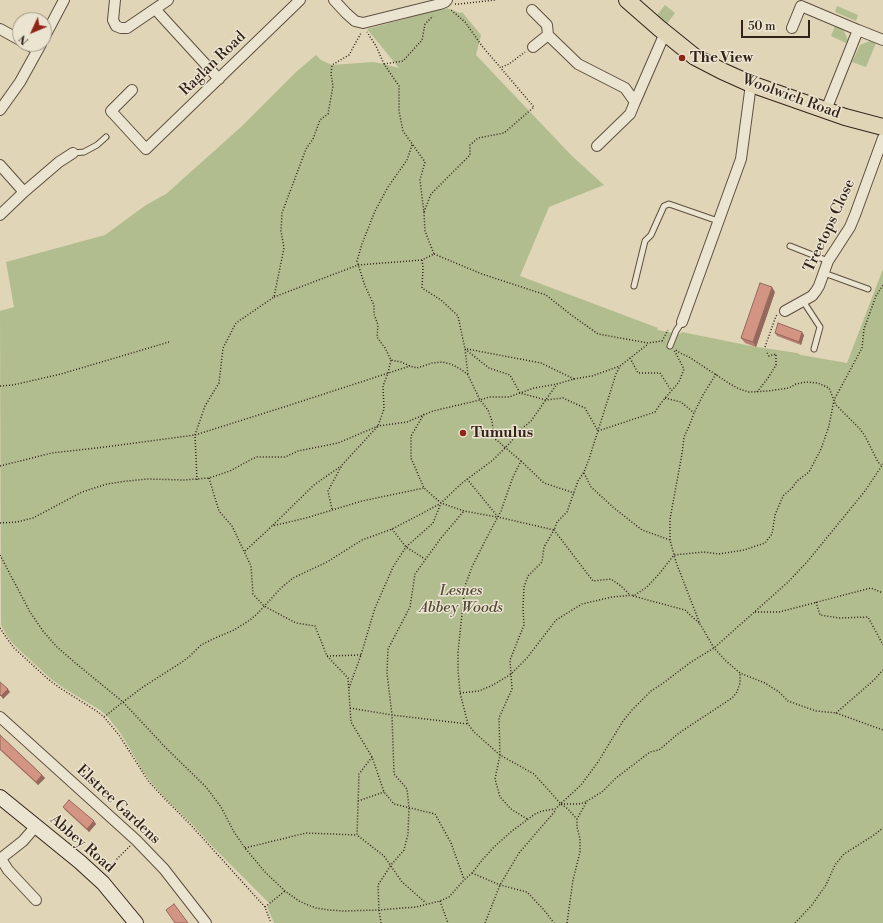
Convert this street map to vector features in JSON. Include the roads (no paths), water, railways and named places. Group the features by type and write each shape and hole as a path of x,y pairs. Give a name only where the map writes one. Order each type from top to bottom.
{"main road":[{"name":"Woolwich Road","path":"628,0 695,57 722,71 751,84 845,117 883,127"},
{"name":"Abbey Road","path":"0,798 80,862 103,883 136,923"}],"street":[{"path":"52,23 64,0"},
{"path":"114,0 113,20 116,26 127,28 168,0"},
{"name":"Raglan Road","path":"132,90 110,111 146,149 300,0"},
{"path":"334,0 355,21 363,23 446,1"},
{"path":"792,28 801,6 883,40"},
{"path":"155,9 219,79"},
{"path":"532,10 547,25 548,34 578,64 625,88 635,102"},
{"path":"0,29 12,36"},
{"path":"826,110 858,30"},
{"path":"597,146 630,114 665,33"},
{"path":"533,46 548,34"},
{"path":"0,110 20,82 36,52"},
{"path":"682,322 740,159 751,84"},
{"name":"Treetops Close","path":"785,311 812,296 816,291 828,261 850,227 883,138"},
{"path":"0,215 59,162 73,153"},
{"path":"0,165 24,192"},
{"name":"Elstree Gardens","path":"0,717 136,840 164,869 206,923"},
{"path":"36,826 23,841 1,859 8,870 36,900"}],"lane":[{"path":"73,153 84,152 106,138"},
{"path":"634,286 645,241 651,235 664,206 669,204 718,221"},
{"path":"790,246 828,261"},
{"path":"823,273 868,289"},
{"path":"803,301 820,328 814,349"},
{"path":"670,346 682,322"}],"place":[{"name":"The View","path":"682,58"},
{"name":"Tumulus","path":"463,433"}],"park label":[{"name":"Lesnes Abbey Woods","path":"461,600"}]}
